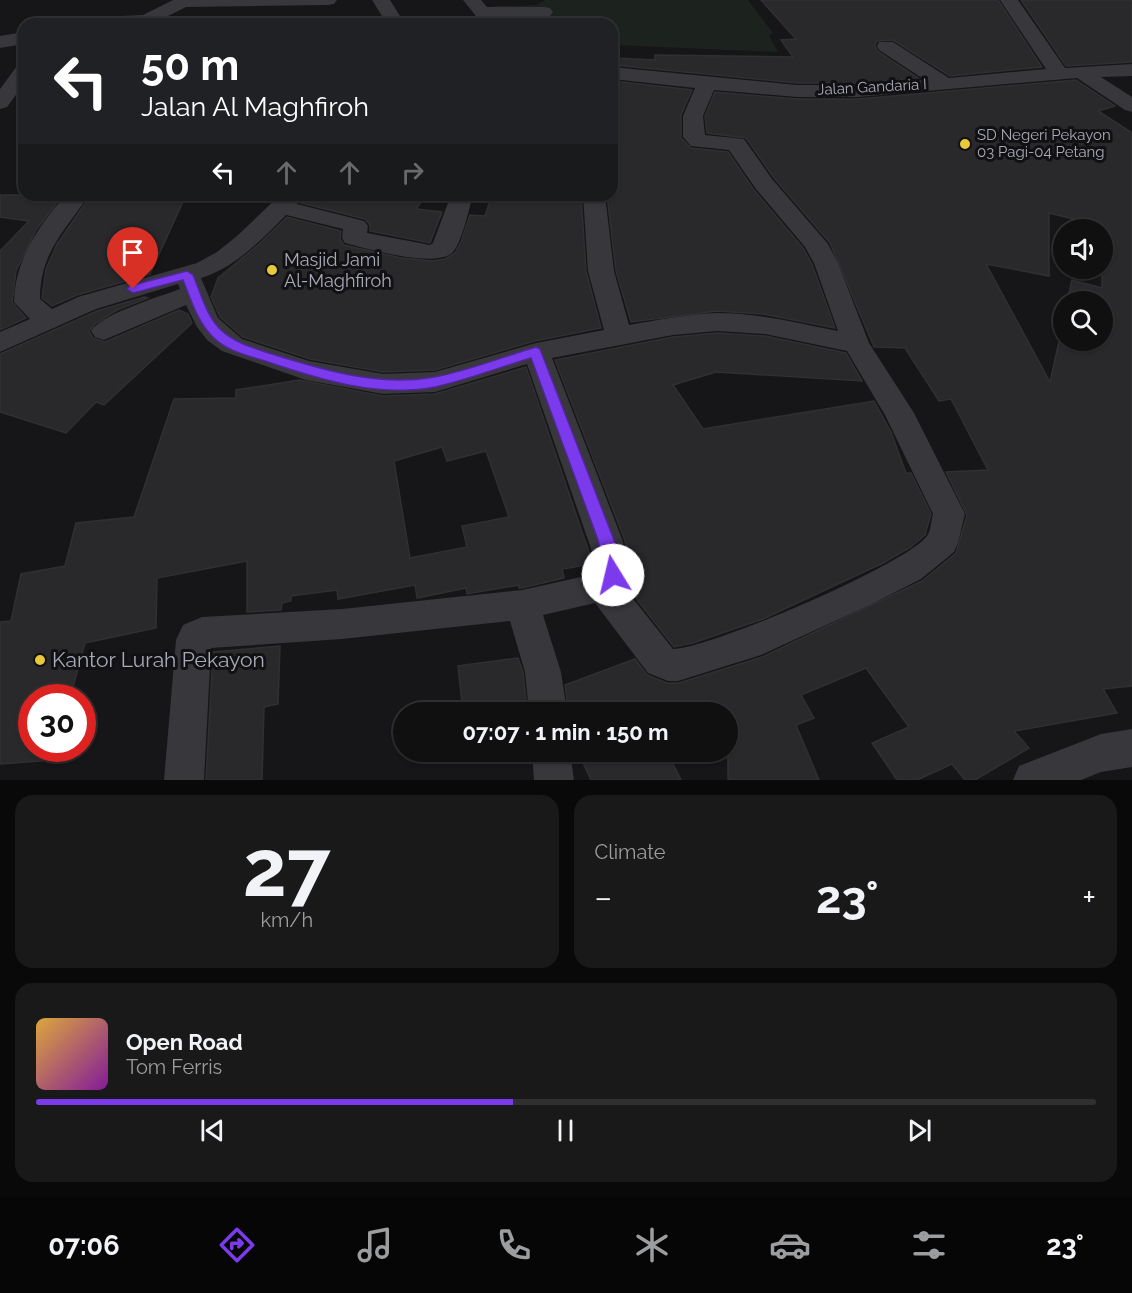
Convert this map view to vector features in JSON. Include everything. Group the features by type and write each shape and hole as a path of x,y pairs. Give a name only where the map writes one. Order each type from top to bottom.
{"street":[{"path":"150,18 171,6 185,2 328,0"},
{"path":"381,0 392,18"},
{"path":"472,0 482,12 544,12"},
{"path":"1009,0 1058,72"},
{"path":"0,42 18,39"},
{"path":"886,46 943,83"},
{"name":"Jalan Gandaria I","path":"618,74 794,91 857,91 1058,72 1132,70"},
{"path":"1079,71 1132,106"},
{"path":"0,105 18,79"},
{"path":"602,585 661,661 668,665 678,664 748,644 858,596 909,569 942,543 949,514 899,413 856,344 826,263 816,244 764,184 736,144 699,141 694,137 693,116 707,82"},
{"path":"0,105 18,105"},
{"path":"48,320 27,302 31,273 41,243 72,201"},
{"path":"104,331 190,284 206,268 226,257 287,201 356,226 354,238 430,253 444,246 461,201"},
{"path":"595,201 601,271 619,337"},
{"path":"190,284 206,321 217,334 232,345 306,370 362,382 408,385 435,382 536,352 673,326 717,322 765,325 856,344"},
{"path":"0,343 98,299 190,284"},
{"path":"184,780 194,640 202,633 458,613 522,605 602,585 613,575 612,560 536,352"},
{"path":"522,605 543,672 547,702"},
{"path":"1033,780 1101,753 1132,748"},
{"path":"552,762 554,780"}],"shaded area":[{"path":"545,0 748,0 773,33 769,35 778,52 618,45 618,18 470,18 494,6 537,5"}],"building":[{"path":"761,0 998,0 1042,67 950,76 893,40 877,41 875,45 877,51 918,78 858,83 797,83 618,65 618,58 655,60 655,55 793,57 781,40 796,39"},
{"path":"1021,0 1132,0 1132,62 1066,66"},
{"path":"1076,80 1115,106 1098,111 1132,133 1132,686 1103,689 1117,713 1014,731 1029,748 975,780 965,780 952,764 917,780 897,780 872,743 909,727 866,668 801,695 814,718 796,725 819,780 728,780 728,762 738,762 738,702 568,702 565,685 635,659 647,675 667,683 679,683 762,657 922,581 956,553 967,515 946,472 988,470 951,399 939,401 905,348 874,347 830,243 774,178 746,138 707,133 705,116 715,92 797,99 858,99"},
{"path":"618,82 692,90 681,115 681,138 691,148 728,152 754,190 803,248 812,264 835,328 763,314 717,311 631,322 616,271 608,201 618,201"},
{"path":"0,195 18,195 18,201 58,201 36,230 16,271 12,302 26,318 0,330 0,251 29,221 0,217"},
{"path":"87,201 183,201 150,274 77,295 52,306 42,298 46,269 57,244"},
{"path":"302,201 422,201 416,209 442,212 430,243 370,231 370,225 365,219 301,203"},
{"path":"490,201 581,201 586,271 601,328 535,341 435,370 383,372 310,359 243,337 220,317 211,297 218,278 287,217 341,231 340,239 344,245 401,258 433,261 445,259 455,253 470,215 485,216"},
{"path":"144,297 148,298 117,310 96,323 89,331 93,338 105,342 179,310 188,314 192,323 104,405 96,402 66,433 0,412 0,354 97,311"},
{"path":"717,333 765,336 846,353 862,381 716,372 673,385 703,429 874,401 891,432 906,473 911,473 931,514 925,535 911,547 883,563 763,619 693,643 674,647 638,601 628,581 631,563 624,538 555,360 673,337"},
{"path":"526,367 593,564 562,569 564,578 522,588 519,588 519,585 467,594 466,588 417,598 415,585 338,599 337,590 291,596 291,601 282,603 281,610 247,612 247,561 157,578 156,628 85,643 74,684 18,684 18,762 26,762 0,764 0,622 11,621 21,574 65,566 76,523 134,517 174,399 236,398 236,390 299,380 383,396 435,394","holes":["442,447 447,461 486,451 509,517 462,526 467,547 410,558 394,461"]},
{"path":"280,646 278,704 264,707 262,780 206,780 213,652"},
{"path":"518,658 523,672 526,702 462,702 458,666"},
{"path":"583,762 672,762 681,780 591,780"}],"place":[{"name":"SD Negeri Pekayon 03 Pagi-04 Petang","path":"965,144"},
{"name":"Masjid Jami Al-Maghfiroh","path":"272,270"},
{"name":"Kantor Lurah Pekayon","path":"40,660"}],"route":[{"path":"133,289 187,275 206,321 217,334 232,345 306,370 362,382 408,385 435,382 536,352 606,540 612,560 613,575"}]}
